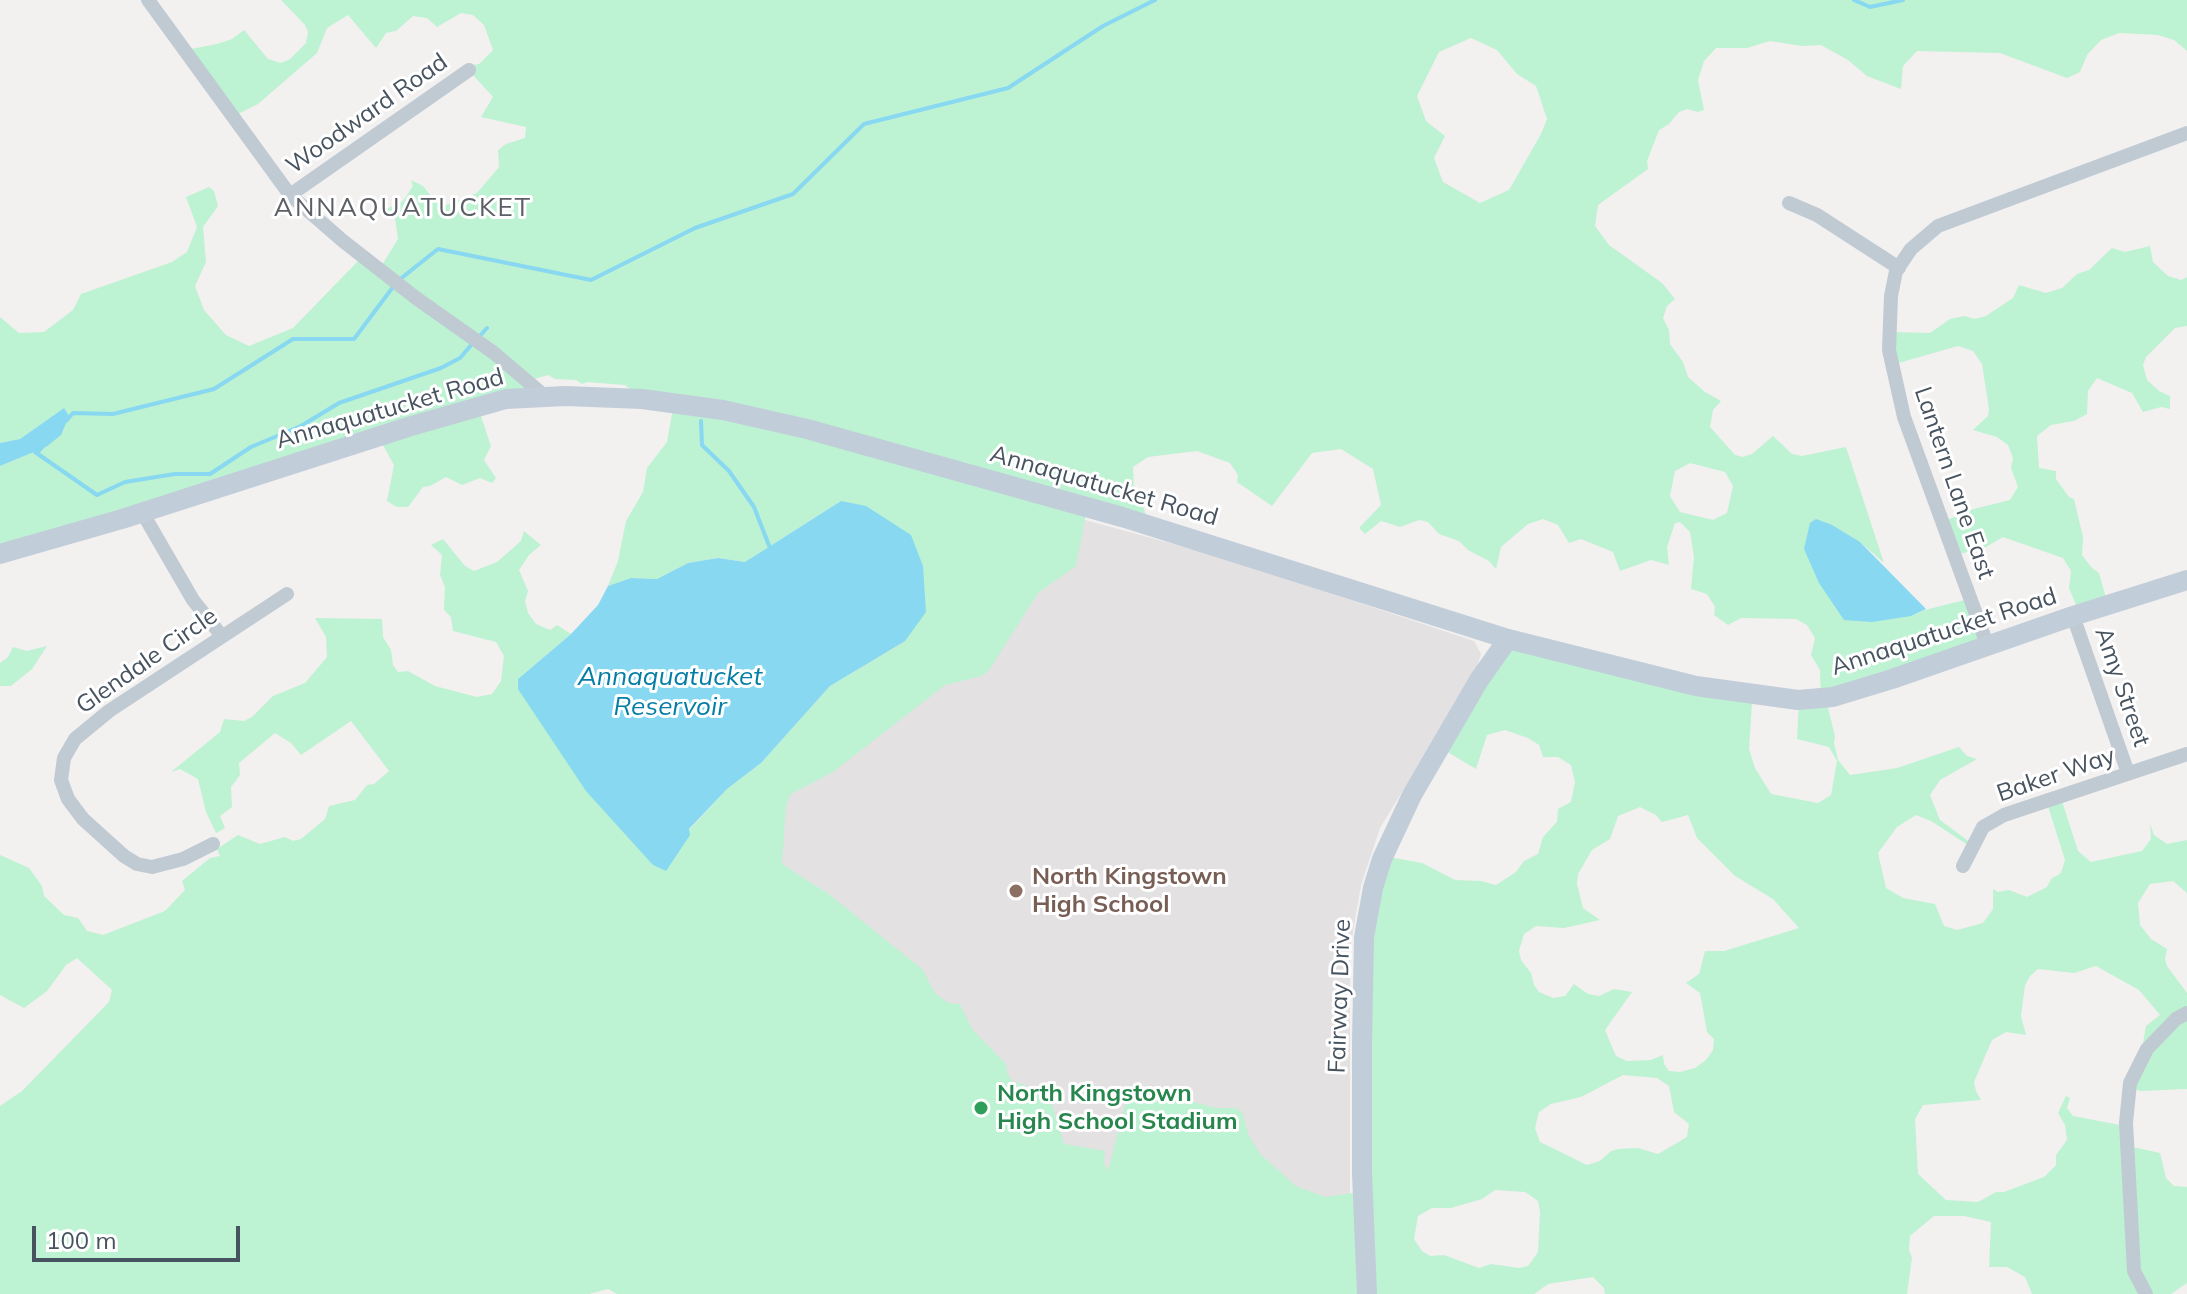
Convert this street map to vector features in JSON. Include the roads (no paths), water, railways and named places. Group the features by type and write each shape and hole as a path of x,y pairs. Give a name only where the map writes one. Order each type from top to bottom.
{"street":[{"path":"148,0 290,195 398,284 494,353 547,398"},
{"name":"Woodward Road","path":"290,195 469,70"},
{"name":"Lantern Lane East","path":"1988,647 1904,417 1889,350 1891,296 1899,268 1911,249 1938,226 2187,133"},
{"path":"1789,203 1817,215 1899,268"},
{"name":"Annaquatucket Road","path":"0,554 506,399 642,399 723,410 807,429 1122,517 1508,639 1696,686 1798,700 1833,697 2187,580"},
{"path":"142,512 193,600 221,635"},
{"name":"Glendale Circle","path":"213,844 183,859 152,867 137,864 83,819 68,799 61,780 64,758 75,739 109,711 287,594"},
{"name":"Amy Street","path":"2073,616 2128,773"},
{"name":"Fairway Drive","path":"1367,1294 1362,1173 1362,1042 1364,937 1373,888 1382,859 1412,795 1479,680 1508,639"},
{"name":"Baker Way","path":"1963,866 1983,827 2004,815 2187,754"},
{"path":"2146,1294 2134,1271 2126,1123 2130,1083 2147,1049 2176,1019 2187,1013"}],"water":[{"path":"64,408 69,416 61,435 46,447 0,466 0,443 20,439"},
{"name":"Annaquatucket Reservoir","path":"841,501 866,506 911,535 923,566 926,612 905,641 830,686 761,763 727,789 689,829 690,835 666,871 653,865 586,791 518,689 518,679 571,634 598,605 608,586 631,578 657,579 688,563 718,558 745,562"},
{"path":"1816,519 1860,542 1926,609 1911,616 1872,622 1844,620 1819,583 1804,549 1810,523"}],"waterway":[{"path":"399,280 438,249 591,280 695,228 793,194 864,124 1008,88 1103,26 1155,0"},
{"path":"1854,0 1870,7 1903,0"},
{"path":"66,421 73,413 113,414 214,389 293,339 354,339 393,287"},
{"path":"478,338 487,328"},
{"path":"35,452 97,495 125,482 175,474 210,474 251,447 301,426 339,403 441,368 460,358 472,344"},
{"path":"701,421 702,445 729,471 754,507 770,548"},
{"path":"37,453 44,445"}],"place":[{"name":"North Kingstown High School","path":"1016,891"},
{"name":"North Kingstown High School Stadium","path":"981,1108"}],"district":[{"name":"ANNAQUATUCKET","path":"403,208"}]}
